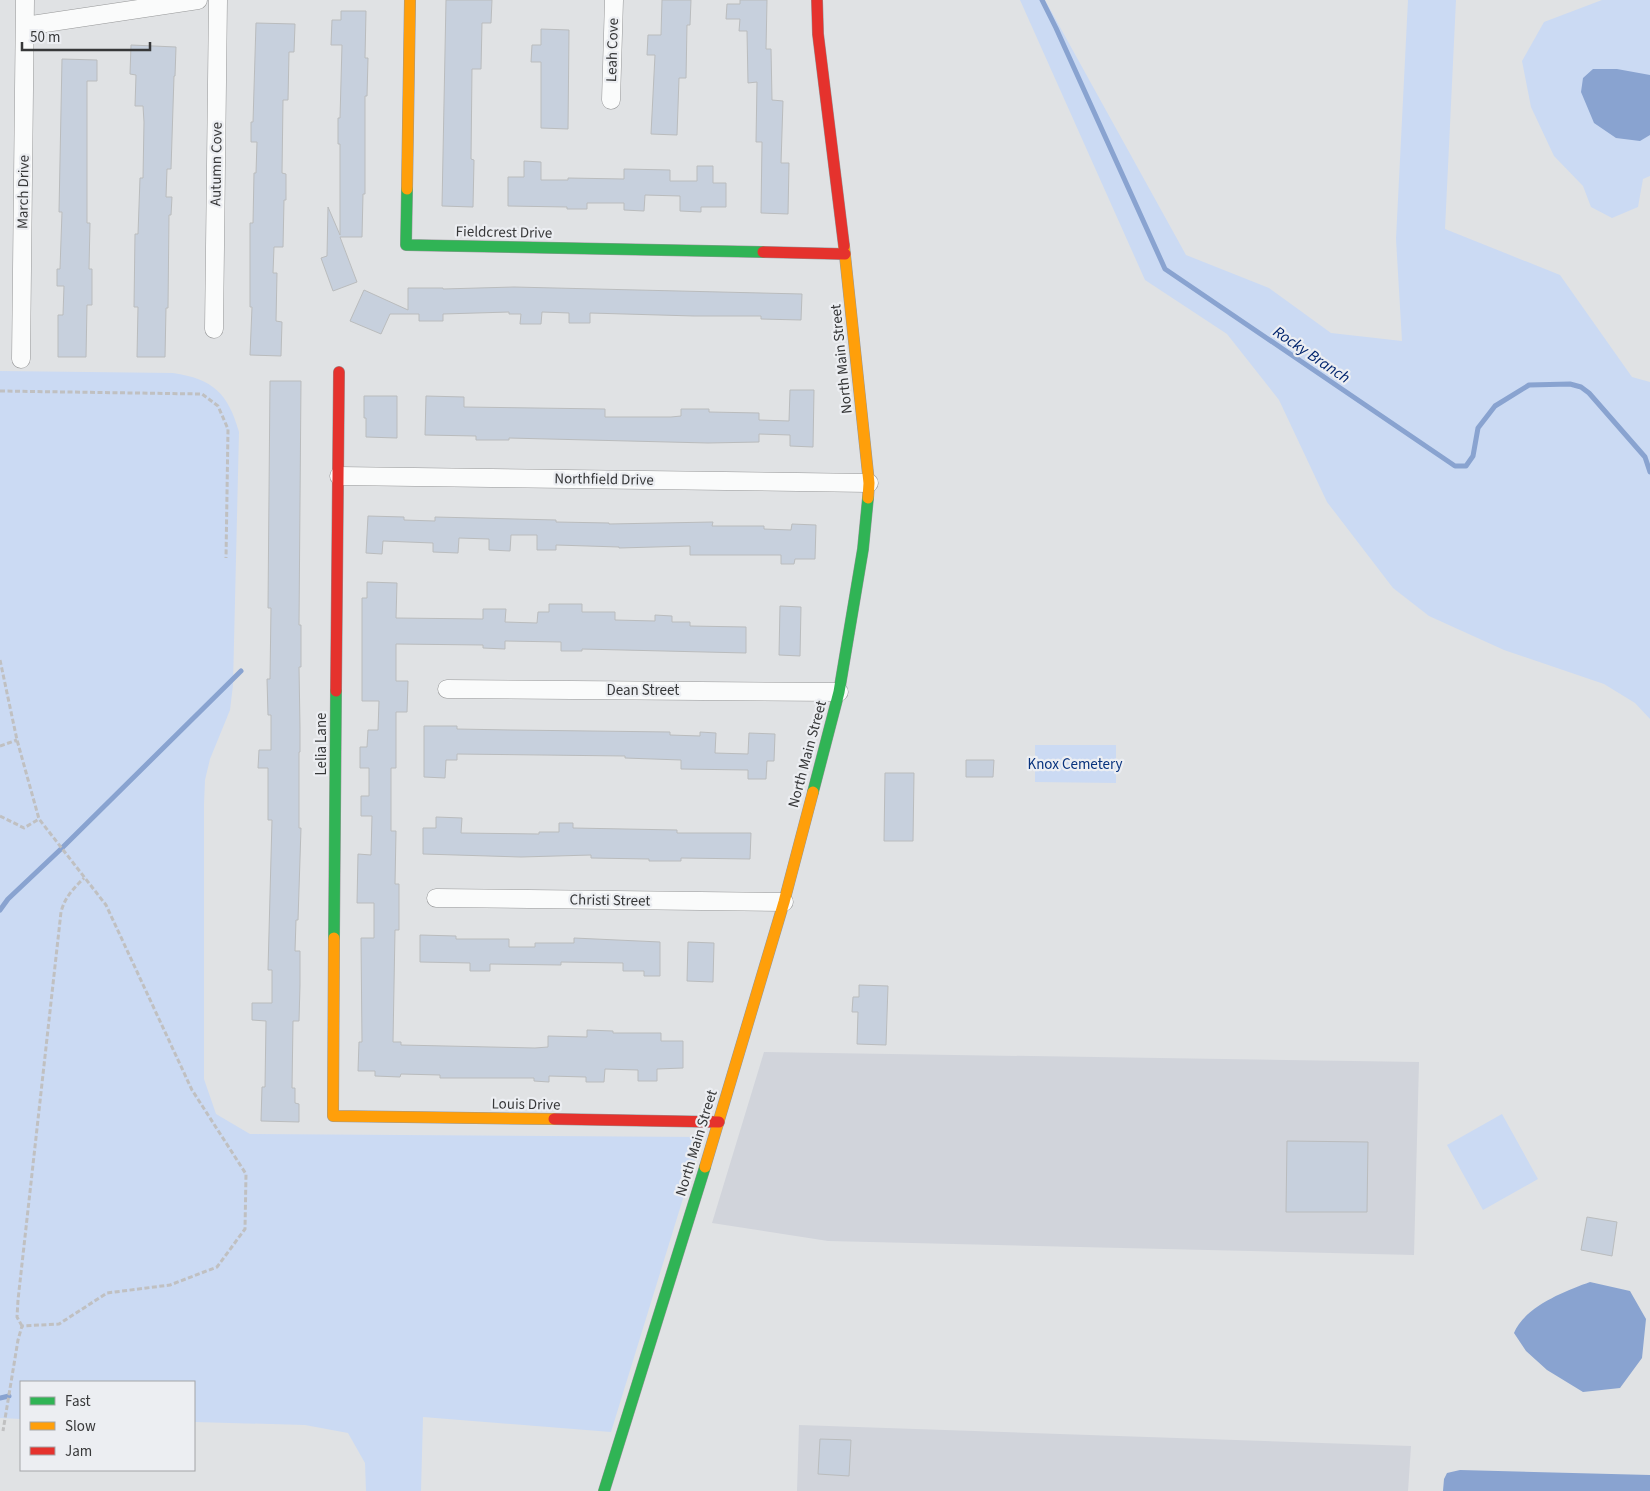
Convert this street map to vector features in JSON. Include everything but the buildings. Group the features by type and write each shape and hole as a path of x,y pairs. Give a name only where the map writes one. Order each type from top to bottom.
{"street":[{"name":"March Drive","path":"22,359 25,0"},
{"path":"25,26 198,0"},
{"name":"Autumn Cove","path":"214,329 218,0"},
{"name":"Fieldcrest Drive","path":"410,0 406,245 845,254"},
{"name":"Leah Cove","path":"611,100 614,0"},
{"name":"North Main Street","path":"604,1491 719,1122 784,902 839,692 863,549 869,483 845,254 818,34 817,0"},
{"name":"Lelia Lane","path":"333,1116 340,372"},
{"name":"Northfield Drive","path":"339,476 869,483"},
{"name":"Dean Street","path":"447,689 839,692"},
{"name":"Christi Street","path":"436,898 784,902"},
{"name":"Louis Drive","path":"333,1116 719,1122"}],"path":[{"path":"0,391 202,394 218,406 228,429 226,558"},
{"path":"0,660 17,740 38,819 106,905 192,1090 246,1174 245,1230 217,1267 170,1285 107,1293 59,1324 22,1326"},
{"path":"0,746 17,740"},
{"path":"0,816 24,828 38,819"},
{"path":"3,1431 22,1326 17,1317 18,1300 61,912 64,901 70,892 84,878"}],"shaded area":[{"path":"764,1052 1419,1062 1414,1255 828,1241 712,1223"},
{"path":"799,1425 1411,1446 1408,1491 797,1491"}],"green space":[{"path":"1020,0 1045,0 1186,255 1269,288 1331,333 1402,341 1396,239 1408,0 1456,0 1445,229 1560,275 1632,377 1650,382 1650,719 1635,703 1604,684 1504,650 1429,616 1393,588 1327,502 1279,400 1227,334 1145,280"},
{"path":"1602,0 1650,0 1650,176 1643,179 1638,207 1612,218 1591,207 1583,186 1554,156 1531,107 1522,61 1544,22"},
{"path":"0,371 173,373 199,379 217,390 230,407 239,432 233,685 230,710 210,759 205,780 204,804 204,1079 216,1114 250,1134 702,1137 611,1432 423,1417 421,1491 366,1491 365,1463 348,1433 305,1425 195,1422 195,1381 20,1381 20,1419 0,1418"},
{"name":"Knox Cemetery","path":"1035,745 1116,745 1116,783 1035,782"},
{"path":"1502,1114 1538,1179 1483,1210 1447,1145"}],"water":[{"path":"1593,69 1617,69 1650,75 1650,135 1640,141 1616,138 1594,123 1581,92 1583,78"},
{"path":"1590,1282 1630,1291 1646,1319 1642,1358 1620,1388 1583,1392 1547,1370 1526,1351 1514,1333 1527,1315 1546,1301"},
{"path":"1460,1470 1650,1475 1650,1491 1443,1491 1444,1479 1447,1473"}],"waterway":[{"name":"Rocky Branch","path":"1042,0 1165,269 1455,466 1466,466 1473,456 1478,428 1495,406 1529,385 1570,384 1581,387 1589,393 1645,457 1650,472"},
{"path":"0,910 8,899 241,671"},
{"path":"0,1398 9,1396"}],"traffic: fast":[{"path":"407,189 406,245 763,252"},
{"path":"813,792 839,692 863,549 868,498"},
{"path":"334,938 336,691"},
{"path":"604,1491 705,1167"}],"traffic: slow":[{"path":"407,189 410,0"},
{"path":"844,246 869,483 868,498"},
{"path":"705,1167 784,902 813,792"},
{"path":"334,938 333,1116 554,1119"}],"traffic: jam":[{"path":"817,0 818,34 844,246"},
{"path":"763,252 845,254"},
{"path":"336,691 339,372"},
{"path":"554,1119 719,1122"}]}
